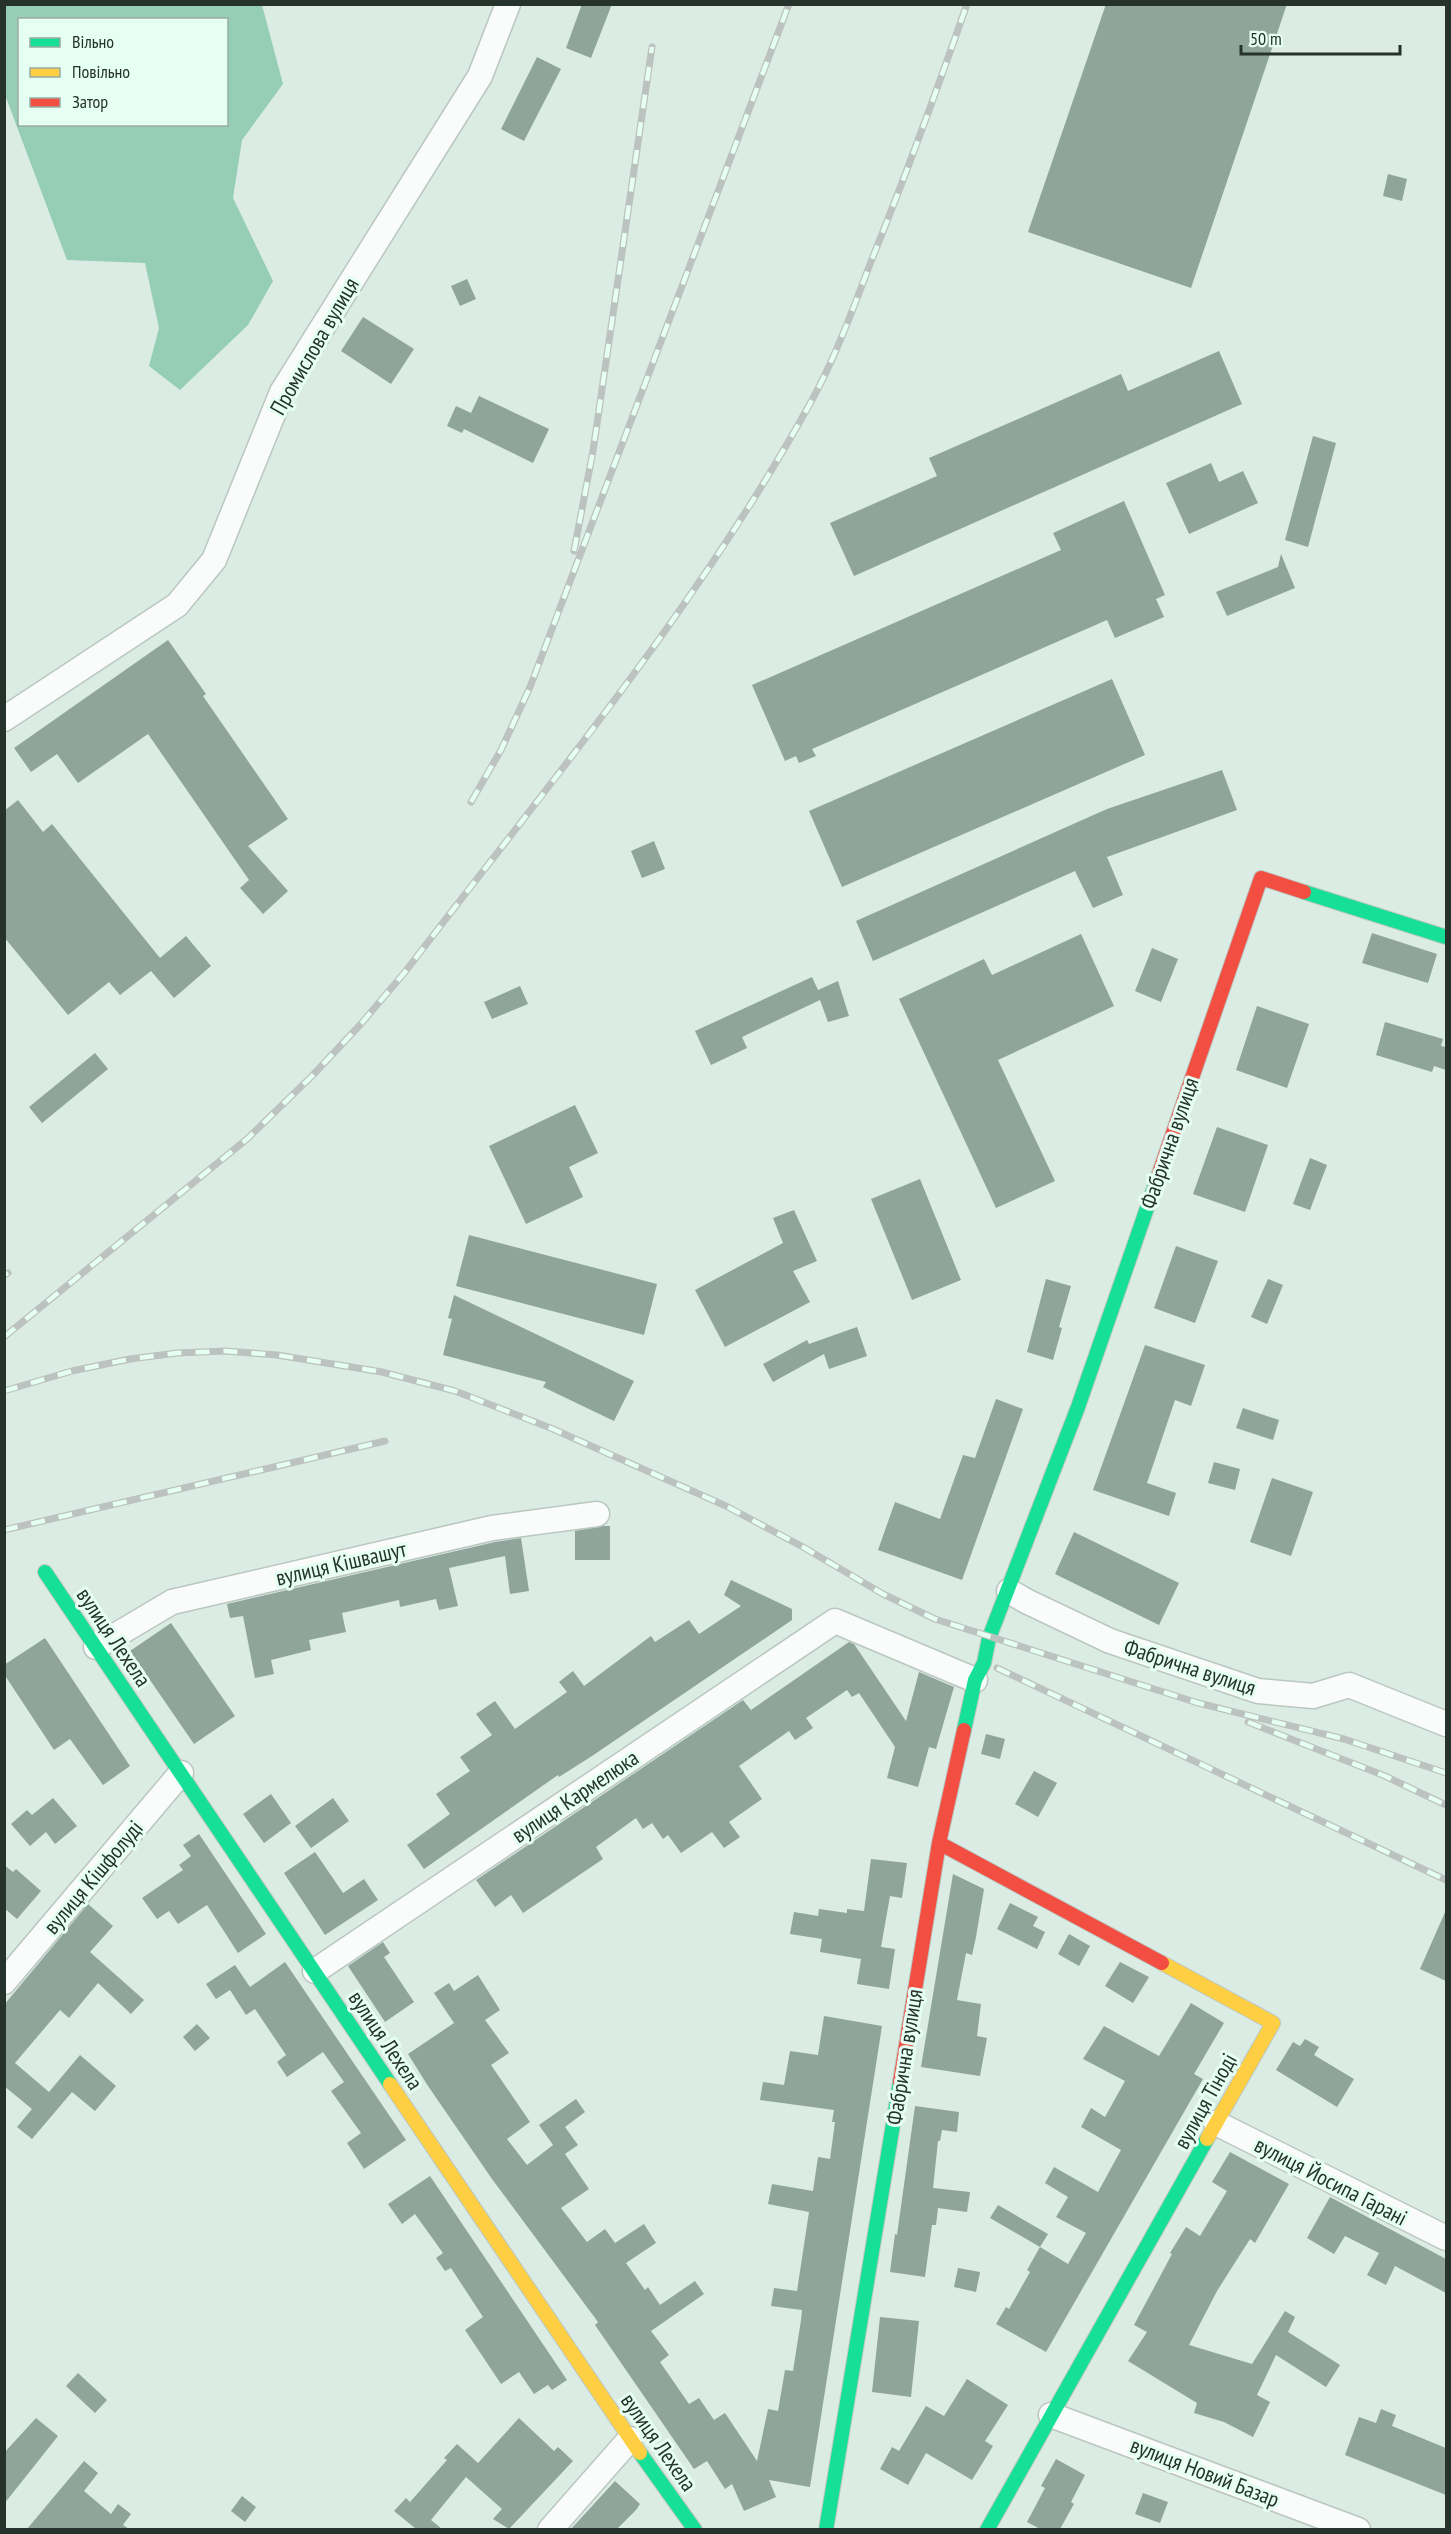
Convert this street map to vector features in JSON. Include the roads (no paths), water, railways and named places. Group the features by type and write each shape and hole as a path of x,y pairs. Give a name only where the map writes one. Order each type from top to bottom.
{"street":[{"name":"Промислова вулиця","path":"4,719 177,605 214,560 282,392 480,76 508,4"},
{"name":"Фабрична вулиця","path":"826,2529 939,1843 975,1680 984,1663 989,1638 1078,1407 1261,878 1446,937"},
{"name":"вулиця Кішвашут","path":"96,1647 172,1602 492,1528 597,1514"},
{"name":"вулиця Лехела","path":"45,1572 630,2439 695,2529"},
{"name":"Фабрична вулиця","path":"1008,1591 1110,1641 1258,1691 1313,1696 1349,1685 1446,1724"},
{"name":"вулиця Кармелюка","path":"315,1971 835,1621 975,1680"},
{"name":"вулиця Кішфолуді","path":"4,1982 181,1773"},
{"name":"вулиця Тіноді","path":"939,1843 1273,2023 987,2529"},
{"name":"вулиця Йосипа Гарані","path":"1216,2123 1446,2238"},
{"name":"вулиця Новий Базар","path":"1052,2415 1358,2529"},
{"path":"550,2529 630,2439"}],"railway":[{"path":"471,802 501,750 530,687 789,4"},
{"path":"4,1337 247,1139 312,1076 405,972 619,694 721,550 768,476 821,383 897,196 967,4"},
{"path":"574,551 593,451 652,47"},
{"path":"4,1275 8,1273"},
{"path":"4,1391 72,1371 130,1359 177,1353 225,1351 277,1355 382,1372 455,1391 553,1429 726,1506 803,1547 883,1594 935,1619 1198,1703 1344,1739 1446,1773"},
{"path":"4,1530 385,1441"},
{"path":"997,1668 1446,1880"},
{"path":"1248,1722 1385,1776 1446,1805"}]}
